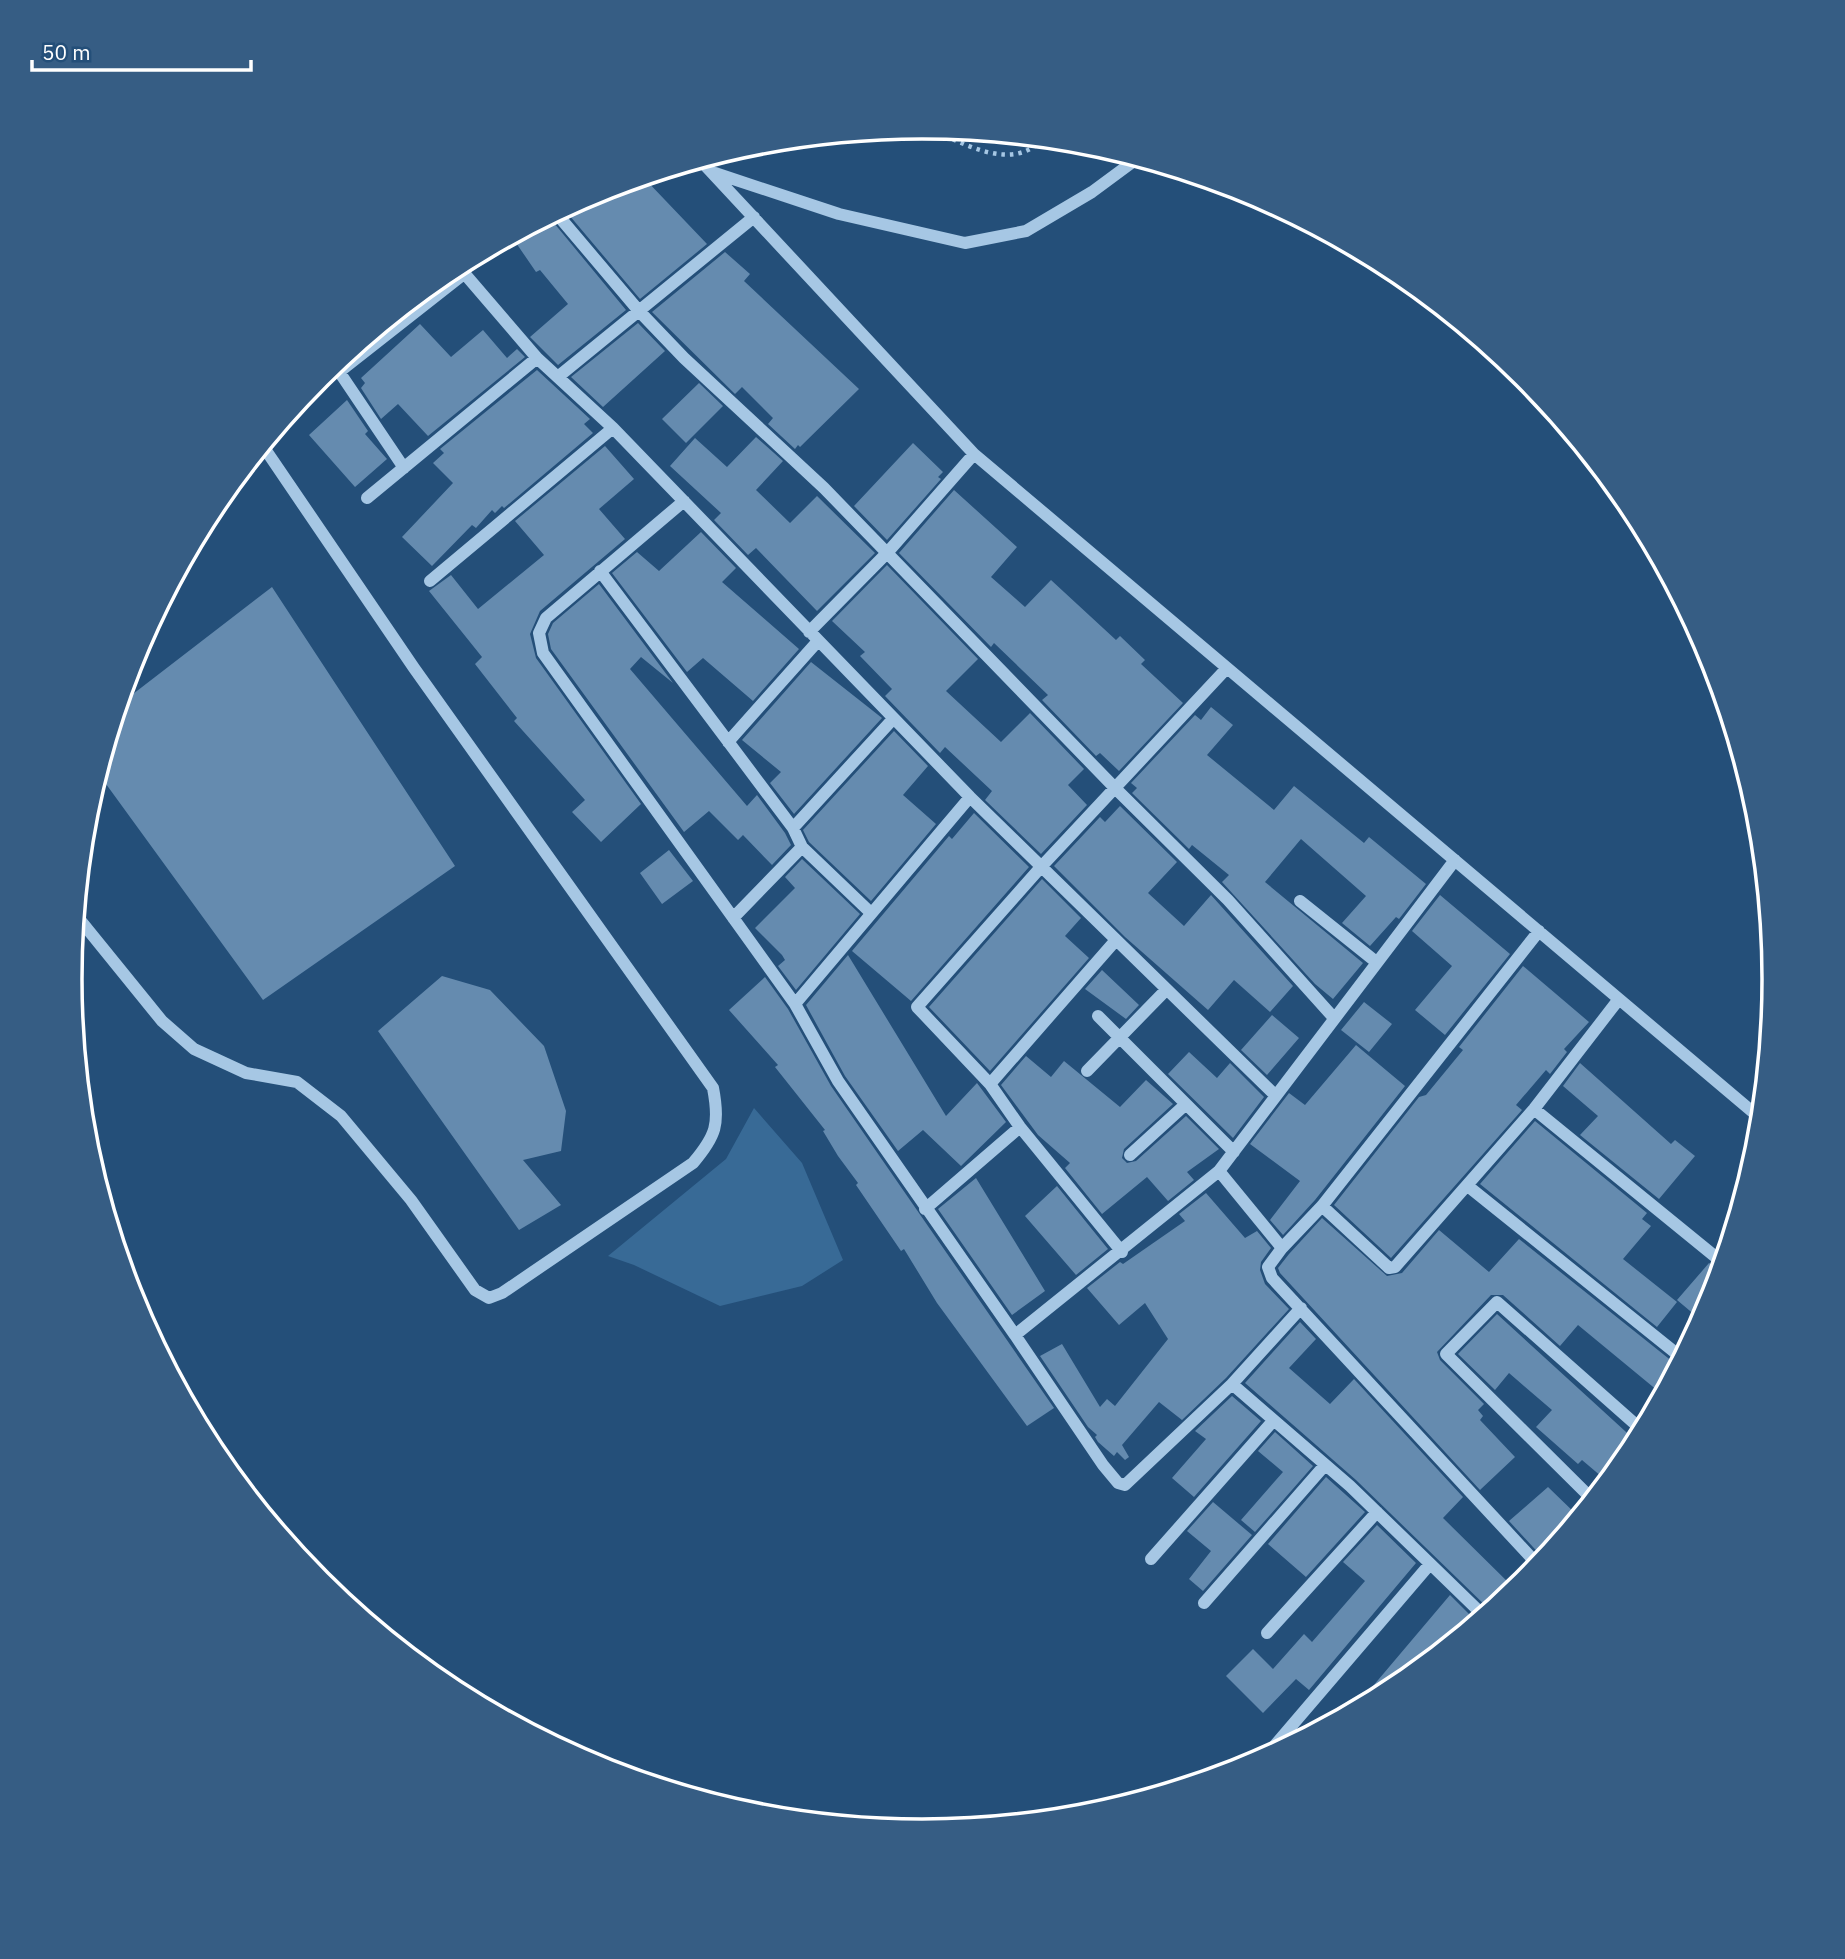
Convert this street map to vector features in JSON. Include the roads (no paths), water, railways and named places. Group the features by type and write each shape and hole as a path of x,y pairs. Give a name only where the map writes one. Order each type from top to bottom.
{"street":[{"path":"712,172 839,214 965,243 1026,231 1092,192 1128,165"},
{"path":"707,167 974,454 1752,1112"},
{"path":"559,376 754,217"},
{"path":"562,221 639,311 684,358 824,488 1116,789 1228,900 1334,1018"},
{"path":"467,274 537,358 613,428 970,797 1276,1096"},
{"path":"367,498 537,358"},
{"path":"341,373 404,468"},
{"path":"430,581 613,428"},
{"path":"84,925 162,1021 194,1049 246,1073 297,1082 341,1116 411,1200 475,1290 489,1298 502,1293 693,1163 713,1140 717,1107 713,1088 414,668 268,453"},
{"path":"728,742 813,637 974,454"},
{"path":"684,501 546,618 539,633 543,653 795,1004 838,1081 1118,1483 1125,1485 1233,1384 1301,1308"},
{"path":"600,571 793,828 803,847 871,913"},
{"path":"1122,1252 1020,1127 990,1084 917,1007 1041,867 1227,668"},
{"path":"793,828 893,719"},
{"path":"795,1004 970,797"},
{"path":"733,918 803,847"},
{"path":"1015,1335 1122,1252 1219,1171 1375,961 1455,860"},
{"path":"1300,901 1375,961"},
{"path":"1532,1558 1269,1273 1268,1266 1322,1206 1539,931"},
{"path":"990,1084 1116,940"},
{"path":"1087,1071 1166,990"},
{"path":"1322,1206 1392,1269 1469,1187 1534,1109 1619,999"},
{"path":"1098,1016 1234,1152"},
{"path":"1130,1155 1186,1104"},
{"path":"1534,1109 1715,1257"},
{"path":"925,1209 1020,1127"},
{"path":"1219,1171 1282,1248"},
{"path":"1469,1187 1675,1353"},
{"path":"1587,1494 1446,1354 1497,1301 1635,1424"},
{"path":"1233,1384 1377,1512 1477,1611"},
{"path":"1151,1559 1273,1421"},
{"path":"1204,1603 1325,1465"},
{"path":"1267,1633 1377,1512"},
{"path":"1280,1740 1430,1564"}]}
